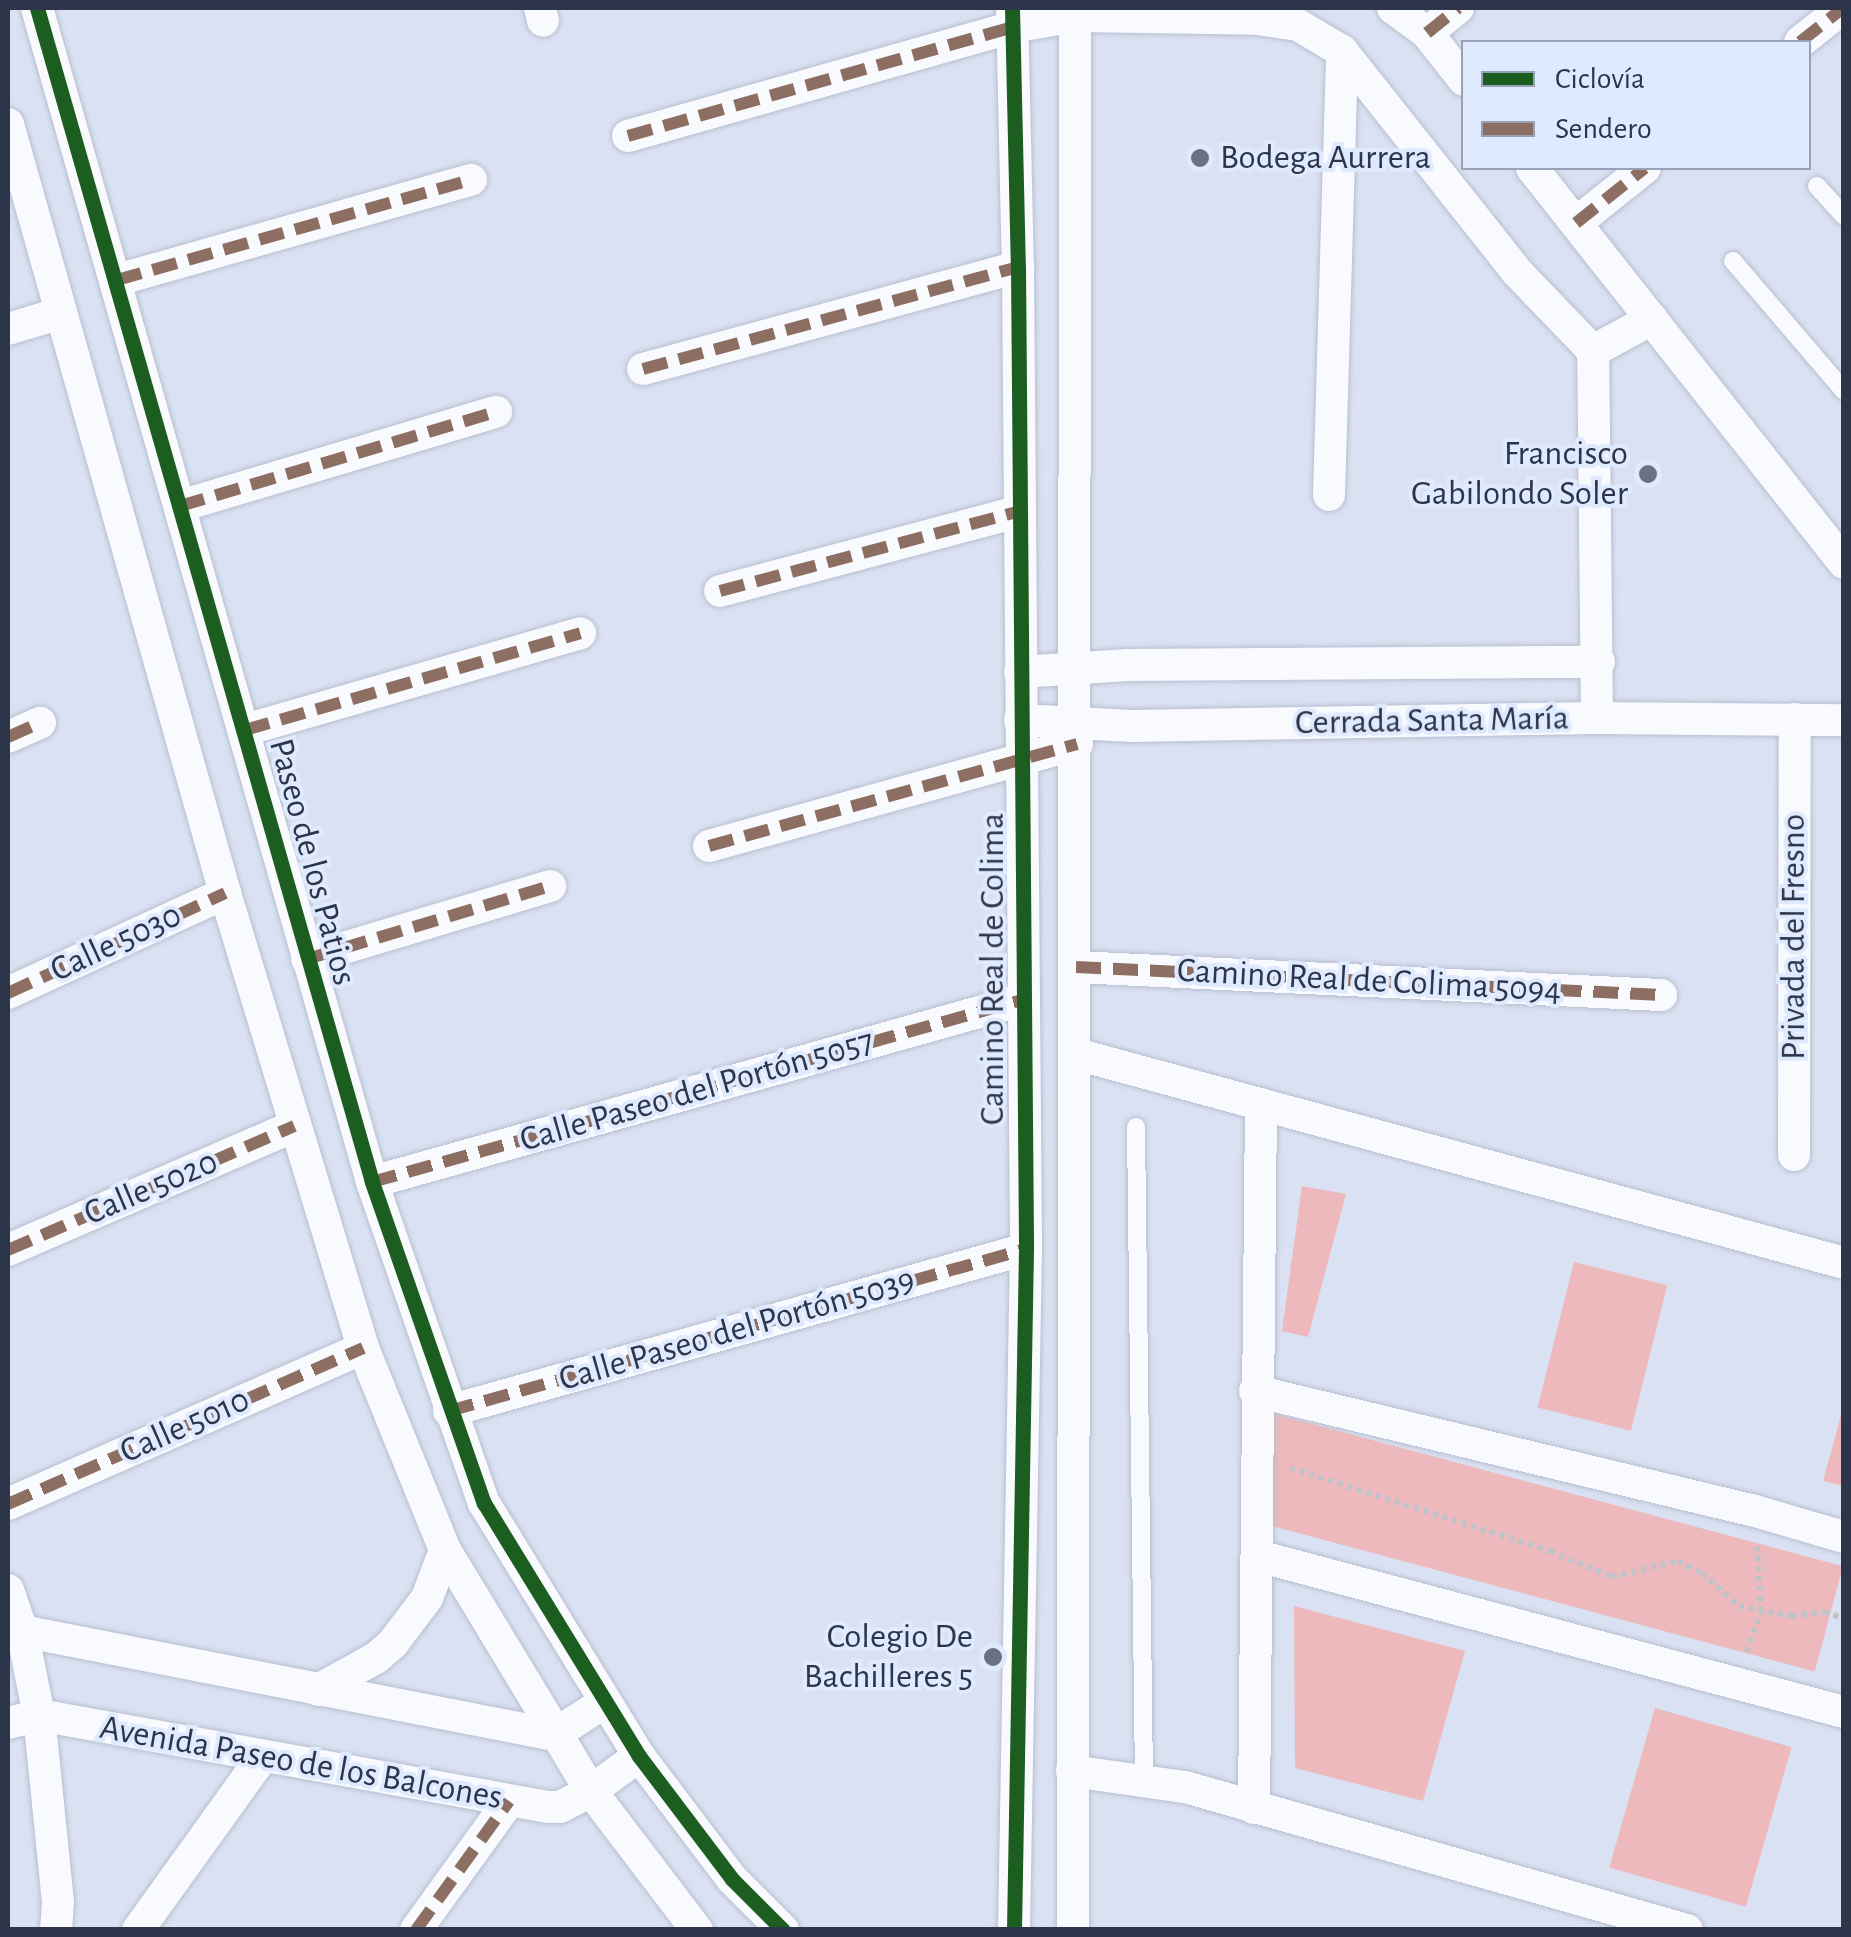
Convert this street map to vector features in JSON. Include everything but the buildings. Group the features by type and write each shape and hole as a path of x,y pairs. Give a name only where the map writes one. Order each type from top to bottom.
{"street":[{"name":"Paseo de los Patios","path":"37,8 372,1182 484,1503 602,1703"},
{"path":"1393,8 1427,33 1461,76"},
{"path":"1427,33 1458,8"},
{"path":"1803,40 1843,8"},
{"path":"1073,1930 1078,669 1075,12"},
{"path":"628,136 1012,17 1075,12 1257,19 1298,25 1342,51 1517,272 1593,351 1597,718"},
{"name":"Camino Real de Colima","path":"1012,17 1018,267 1026,1249 1014,1930"},
{"path":"1329,495 1342,51"},
{"path":"8,124 225,893 362,1348 445,1550 591,1791 697,1930"},
{"path":"1534,170 1844,563"},
{"path":"1576,223 1642,170"},
{"path":"116,280 471,180"},
{"path":"643,369 1018,267"},
{"path":"8,329 61,314"},
{"path":"1593,351 1652,320"},
{"path":"180,506 496,412"},
{"path":"720,591 1020,511"},
{"path":"245,730 580,632"},
{"name":"Cerrada Santa María","path":"1020,672 1599,662"},
{"name":"Cerrada Santa María","path":"1020,720 1077,733 1132,726 1597,718 1844,720"},
{"name":"Privada del Fresno","path":"1794,718 1794,1155"},
{"path":"8,737 40,723"},
{"path":"709,846 1022,756 1077,733"},
{"path":"307,959 550,886"},
{"name":"Calle 5030","path":"8,992 225,893"},
{"name":"Camino Real de Colima 5094","path":"1076,967 1661,995"},
{"name":"Calle Paseo del Portón 5057","path":"372,1182 1022,1000"},
{"path":"1076,1054 1844,1262"},
{"path":"1254,1808 1259,1460 1255,1391 1261,1104"},
{"name":"Calle 5020","path":"8,1250 294,1126"},
{"name":"Calle Paseo del Portón 5039","path":"449,1411 1026,1249"},
{"name":"Calle 5010","path":"8,1504 362,1348"},
{"path":"1255,1391 1755,1511 1844,1537"},
{"path":"318,1690 376,1658 393,1643 427,1598 445,1550"},
{"path":"1258,1556 1844,1712"},
{"path":"8,1590 23,1719 58,1902 56,1930"},
{"name":"Avenida Paseo de los Balcones","path":"15,1633 554,1735"},
{"path":"1018,1693 1072,1694"},
{"path":"554,1735 602,1703 732,1879 783,1930"},
{"name":"Avenida Paseo de los Balcones","path":"23,1719 560,1807 591,1791 639,1756"},
{"path":"138,1930 262,1759"},
{"path":"1072,1770 1185,1787 1687,1930"},
{"path":"416,1930 509,1801"}],"lane":[{"path":"1817,186 1844,216"},
{"path":"1733,261 1844,391"},
{"path":"1136,1127 1144,1782"}],"path":[{"path":"1259,1460 1550,1551 1612,1577 1678,1561 1702,1573 1739,1606 1792,1616 1824,1612 1844,1618"},
{"path":"1736,1681 1761,1611 1755,1511"}],"shaded area":[{"path":"1302,1186 1346,1194 1308,1337 1282,1331"},
{"path":"1574,1262 1667,1285 1631,1431 1538,1408"},
{"path":"1843,1408 1843,1486 1823,1481"},
{"path":"1275,1414 1843,1566 1815,1671 1247,1519"},
{"path":"1294,1606 1465,1651 1423,1801 1295,1768"},
{"path":"1655,1708 1791,1747 1746,1907 1609,1868"}],"marked path":[{"path":"1427,33 1458,8"},
{"path":"1803,40 1843,8"},
{"path":"628,136 1012,27"},
{"path":"1576,223 1642,170"},
{"path":"117,280 471,180"},
{"path":"643,369 1018,267"},
{"path":"180,506 496,412"},
{"path":"720,591 1020,511"},
{"path":"245,730 580,633"},
{"path":"8,737 40,723"},
{"path":"709,846 1077,744"},
{"path":"307,959 550,886"},
{"path":"8,993 225,893"},
{"path":"1076,967 1661,995"},
{"path":"372,1182 1022,1000"},
{"path":"8,1250 294,1126"},
{"path":"449,1411 1026,1249"},
{"path":"8,1504 363,1348"},
{"path":"416,1930 509,1801"}],"cycle path":[{"path":"37,8 372,1182 484,1503 639,1756 732,1879 783,1930"},
{"path":"1012,8 1018,267 1026,1249 1014,1930"}],"place":[{"name":"Bodega Aurrera","path":"1200,158"},
{"name":"Francisco Gabilondo Soler","path":"1648,474"},
{"name":"Colegio De Bachilleres 5","path":"993,1657"}]}
